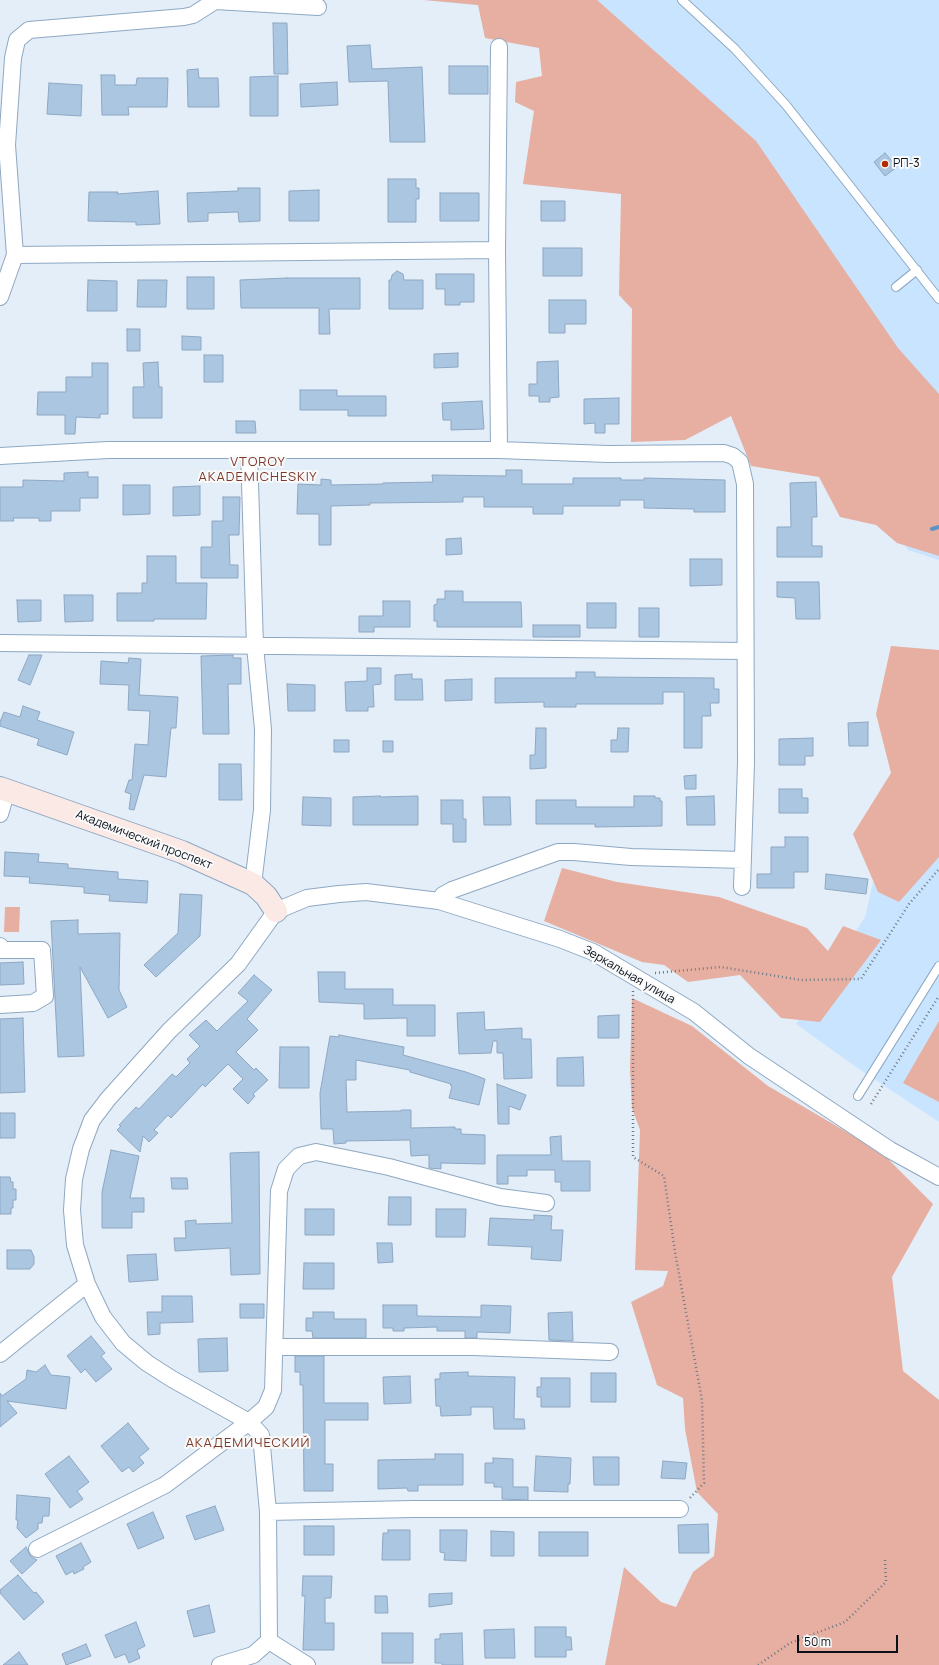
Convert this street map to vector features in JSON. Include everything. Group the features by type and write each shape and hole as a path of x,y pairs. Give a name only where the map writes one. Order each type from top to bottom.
{"street":[{"path":"0,297 15,255 7,145 12,58 17,40 28,30 184,17 193,15 214,1 318,7"},
{"path":"499,47 497,250 499,450"},
{"path":"15,255 497,250"},
{"path":"0,456 108,450 499,450 608,454 724,453 733,456 740,462 745,484 746,763 742,887"},
{"path":"250,450 255,646 263,729 262,810 253,884"},
{"path":"0,643 745,651"},
{"path":"0,814 3,789"},
{"name":"Академический проспект","path":"3,789 182,852 253,884 266,896 276,911"},
{"path":"439,901 443,895 452,890 558,852 631,857 743,860"},
{"name":"Зеркальная улица","path":"276,911 307,898 366,892 439,901 560,939 593,952 694,1012 749,1056 884,1146 939,1177"},
{"path":"269,1641 268,1512 261,1435 249,1422 172,1379 141,1358 123,1343 103,1317 87,1284 74,1245 72,1210 74,1179 81,1149 92,1120 108,1099 169,1031 238,964 276,911"},
{"path":"0,946 0,950 42,950 45,996 33,1003 0,1005"},
{"path":"38,1549 165,1485 249,1422 266,1407 273,1390 278,1191 286,1169 299,1156 316,1152 389,1167 500,1197 546,1203"},
{"path":"0,1354 87,1284"},
{"path":"275,1347 473,1347 610,1352"},
{"path":"268,1512 414,1509 680,1509"},
{"path":"220,1665 253,1654 269,1641"},
{"path":"269,1641 307,1665"}],"lane":[{"path":"682,0 735,50 786,105 939,299"},
{"path":"896,287 916,270"},
{"path":"858,1096 939,966"}],"path":[{"path":"680,1509 704,1483 702,1400 664,1176 633,1157 633,975 721,966 801,980 861,979 909,904 939,869"},
{"path":"871,1104 939,996"},
{"path":"758,1665 790,1643 845,1622 886,1582 885,1559"}],"shaded area":[{"path":"424,0 939,0 939,560 908,550 565,14"},
{"path":"424,0 597,0 756,141 898,348 939,394 939,556 897,543 876,525 840,517 819,477 751,466 731,416 685,440 631,442 632,309 619,295 621,194 523,184 534,111 515,102 516,82 542,76 539,48 485,38 478,5"},
{"path":"891,646 939,650 939,857 899,902 878,892 853,834 891,773 876,714"},
{"path":"908,733 939,734 939,1122 856,1067 796,1024 865,917"},
{"path":"562,868 617,882 719,897 807,928 828,951 843,926 881,940 820,1022 781,1018 740,975 688,982 664,965 642,962 544,921"},
{"path":"5,907 20,907 19,932 4,932"},
{"path":"632,998 692,1026 768,1086 881,1152 933,1204 892,1277 903,1371 939,1400 939,1665 605,1665 624,1567 661,1602 676,1607 693,1572 714,1556 718,1514 697,1492 685,1429 683,1398 657,1385 631,1302 663,1286 668,1271 635,1270 640,1130 632,1108 630,1069"},
{"path":"939,1021 939,1102 903,1083"}],"building":[{"path":"273,23 287,23 288,74 274,74"},
{"path":"370,45 372,69 422,67 425,142 390,142 388,81 349,82 347,46"},
{"path":"449,66 488,66 488,94 449,94"},
{"path":"198,69 199,78 218,78 219,107 188,107 187,70"},
{"path":"101,75 115,75 115,85 136,85 137,78 168,78 167,107 128,107 129,115 102,115"},
{"path":"278,76 278,116 250,116 250,77"},
{"path":"337,82 338,105 301,107 300,84"},
{"path":"49,83 82,85 81,116 47,114"},
{"name":"РП-3","path":"885,153 897,167 885,176 874,162"},
{"path":"388,179 416,179 416,188 419,188 419,199 416,199 416,222 388,222"},
{"path":"238,188 260,188 260,221 239,222 238,212 208,213 208,221 188,222 187,193 238,191"},
{"path":"319,190 319,221 289,221 289,191"},
{"path":"158,191 160,224 136,225 136,222 88,221 89,192 118,192 117,194"},
{"path":"440,193 479,193 479,221 440,221"},
{"path":"541,201 565,201 565,221 541,221"},
{"path":"543,248 582,248 582,276 543,276"},
{"path":"397,271 403,274 404,280 423,280 423,309 389,309 389,280 391,280 392,275"},
{"path":"436,274 474,274 474,302 460,302 460,305 445,305 445,289 436,289"},
{"path":"187,277 214,277 214,309 187,309"},
{"path":"287,278 360,278 360,309 329,309 330,334 319,334 319,308 241,308 240,280"},
{"path":"88,280 117,281 117,311 87,311"},
{"path":"138,280 167,280 166,307 137,307"},
{"path":"549,300 586,300 586,324 565,324 565,333 549,333"},
{"path":"127,329 140,329 140,351 127,351"},
{"path":"182,336 201,337 201,350 182,350"},
{"path":"458,353 458,367 434,368 434,354"},
{"path":"204,355 223,355 223,382 204,382"},
{"path":"558,361 559,397 550,398 550,402 539,402 539,396 529,396 529,384 537,384 537,362"},
{"path":"158,362 159,387 162,387 162,418 133,418 133,387 144,387 143,363"},
{"path":"92,363 108,363 108,414 100,414 100,418 76,417 75,434 65,434 65,415 37,415 38,392 66,392 66,377 92,377"},
{"path":"300,390 337,390 337,396 386,396 386,416 348,416 348,410 300,410"},
{"path":"619,398 619,424 605,424 605,433 595,433 595,423 584,424 584,399"},
{"path":"482,401 484,429 451,430 451,420 443,420 442,403"},
{"path":"236,421 255,421 256,433 236,433"},
{"path":"506,470 522,470 522,484 573,484 573,478 621,478 621,480 644,480 644,478 725,480 725,512 694,512 694,509 644,508 644,500 620,500 620,506 563,506 563,514 533,514 533,507 484,507 484,497 463,497 463,502 370,503 370,505 331,506 331,545 319,545 319,514 297,514 298,484 321,485 321,479 331,480 331,485 433,482 432,475 506,476"},
{"path":"88,472 88,477 98,477 98,498 80,498 80,511 51,511 51,521 39,521 39,518 13,518 14,521 0,521 0,487 23,487 23,480 64,481 64,473"},
{"path":"816,482 817,517 812,517 812,546 822,546 822,557 777,557 777,527 791,527 790,483"},
{"path":"123,485 150,485 150,514 123,515"},
{"path":"200,486 200,515 173,516 173,487"},
{"path":"223,497 240,497 239,535 229,535 230,565 238,565 238,578 201,578 201,547 212,547 212,521 223,521"},
{"path":"461,538 462,554 446,555 446,539"},
{"path":"147,556 176,556 176,583 207,583 206,619 117,621 117,593 142,593 142,583 147,583"},
{"path":"690,559 722,559 722,585 690,586"},
{"path":"777,582 819,582 820,619 796,619 795,598 777,597"},
{"path":"445,591 463,591 463,602 521,602 522,627 437,627 437,621 434,621 434,605 437,604 437,599 445,599"},
{"path":"64,595 93,595 93,621 65,622"},
{"path":"17,600 41,600 41,621 18,622"},
{"path":"383,601 410,601 410,627 374,627 374,632 359,632 359,616 383,616"},
{"path":"587,603 616,603 616,628 587,628"},
{"path":"639,608 659,608 659,637 639,637"},
{"path":"533,625 580,625 580,637 533,637"},
{"path":"29,655 42,655 30,685 18,680"},
{"path":"233,655 233,658 241,658 241,684 228,684 229,734 203,734 201,656"},
{"path":"129,658 141,659 139,695 178,697 176,728 171,728 166,777 144,775 134,810 129,809 131,794 125,792 129,780 132,780 135,744 148,745 150,711 128,710 129,685 100,684 101,661 128,663"},
{"path":"367,668 381,668 381,684 373,685 374,707 368,707 368,711 346,711 345,682 367,681"},
{"path":"576,672 595,672 595,677 714,678 714,689 719,689 719,703 710,703 711,716 702,716 702,748 684,748 684,692 663,692 663,704 576,704 576,707 544,707 544,702 495,703 495,678 576,678"},
{"path":"412,674 412,679 422,679 423,700 395,700 395,675"},
{"path":"472,679 472,700 445,701 445,680"},
{"path":"287,684 315,685 315,711 288,711"},
{"path":"23,706 40,712 37,720 74,732 67,755 37,745 39,739 0,726 4,712 20,717"},
{"path":"868,722 868,746 849,746 848,723"},
{"path":"536,728 546,728 546,768 530,769 530,755 535,755"},
{"path":"618,728 629,728 628,752 611,752 611,740 617,740"},
{"path":"813,738 813,756 805,756 805,765 779,765 779,739"},
{"path":"334,740 349,740 349,752 334,752"},
{"path":"383,741 393,741 393,752 383,752"},
{"path":"219,764 241,764 242,800 219,800"},
{"path":"696,775 696,789 685,789 684,776"},
{"path":"779,789 802,789 802,798 808,798 808,813 779,813"},
{"path":"418,796 418,825 353,825 353,797"},
{"path":"634,796 655,796 655,798 660,798 660,801 662,801 662,826 595,827 595,824 536,824 536,800 576,800 576,807 634,807"},
{"path":"714,796 715,825 687,825 686,797"},
{"path":"303,797 331,798 331,826 302,825"},
{"path":"483,797 510,797 511,825 484,825"},
{"path":"441,800 463,800 463,819 466,819 466,842 453,842 453,824 441,824"},
{"path":"785,837 808,837 808,872 794,872 794,888 757,888 757,874 771,874 771,847 785,847"},
{"path":"5,852 39,854 38,862 68,864 68,868 118,872 118,879 148,881 147,903 109,901 110,895 84,893 84,887 29,883 30,877 4,876"},
{"path":"826,874 868,879 866,894 825,889"},
{"path":"180,894 202,895 200,936 156,977 144,965 178,933"},
{"path":"78,920 78,934 120,933 119,990 127,1007 108,1018 80,967 84,1056 58,1057 51,921"},
{"path":"23,962 24,984 0,985 0,963"},
{"path":"318,972 345,972 345,989 393,989 393,1005 435,1005 435,1036 407,1036 407,1018 364,1019 364,1004 319,1002"},
{"path":"254,975 272,990 247,1019 258,1030 236,1052 254,1070 256,1068 268,1080 253,1094 255,1096 248,1104 233,1089 243,1079 228,1064 205,1087 203,1084 171,1118 168,1115 154,1130 158,1133 149,1142 143,1136 140,1152 117,1130 121,1126 119,1125 136,1107 139,1109 172,1074 176,1077 190,1063 187,1059 200,1046 189,1035 206,1020 217,1031 248,1001 238,993"},
{"path":"484,1012 485,1030 522,1028 522,1039 531,1039 532,1078 504,1079 503,1053 497,1053 497,1041 493,1041 491,1053 459,1054 457,1013"},
{"path":"619,1015 619,1038 598,1038 598,1016"},
{"path":"23,1018 25,1092 0,1093 0,1019"},
{"path":"339,1035 404,1047 403,1055 466,1072 485,1079 479,1105 449,1098 452,1086 450,1085 451,1084 410,1072 410,1070 356,1060 356,1080 346,1080 347,1112 411,1110 411,1128 455,1127 455,1129 461,1129 461,1134 485,1135 485,1164 441,1163 441,1169 429,1168 429,1155 411,1156 410,1140 346,1141 346,1143 334,1144 333,1129 321,1129 320,1093 330,1036 339,1037"},
{"path":"280,1047 309,1047 309,1088 279,1088"},
{"path":"583,1057 584,1086 557,1086 557,1058"},
{"path":"497,1084 526,1095 520,1110 509,1106 509,1124 498,1124"},
{"path":"0,1113 15,1113 15,1138 0,1138"},
{"path":"561,1136 562,1161 590,1161 590,1191 561,1191 561,1182 555,1182 555,1170 527,1170 527,1176 508,1176 508,1184 497,1184 497,1155 551,1155 550,1137"},
{"path":"111,1150 139,1156 130,1198 144,1198 144,1212 132,1212 132,1228 102,1228 102,1192"},
{"path":"259,1152 260,1274 231,1275 230,1248 175,1251 174,1238 186,1238 185,1221 196,1220 196,1224 232,1223 230,1153"},
{"path":"0,1177 10,1177 11,1182 13,1182 13,1189 16,1189 16,1200 13,1200 11,1214 0,1214"},
{"path":"171,1178 187,1178 188,1189 172,1189"},
{"path":"389,1197 411,1197 411,1225 388,1225"},
{"path":"305,1209 334,1209 334,1235 305,1235"},
{"path":"436,1209 466,1209 465,1237 436,1237"},
{"path":"534,1215 552,1216 551,1230 563,1230 561,1261 531,1259 532,1247 488,1245 490,1218 534,1220"},
{"path":"377,1243 392,1243 393,1262 378,1263"},
{"path":"7,1250 31,1250 34,1257 34,1264 30,1269 7,1269"},
{"path":"156,1254 158,1280 129,1282 127,1255"},
{"path":"304,1263 334,1263 334,1289 303,1289"},
{"path":"162,1296 192,1296 193,1322 160,1323 160,1334 148,1335 147,1312 162,1312"},
{"path":"240,1304 264,1304 264,1318 240,1318"},
{"path":"383,1305 417,1305 417,1316 481,1317 481,1305 511,1306 510,1333 477,1332 477,1338 465,1338 465,1331 437,1331 437,1327 404,1328 404,1331 393,1331 393,1328 383,1328"},
{"path":"313,1312 334,1312 334,1319 366,1319 366,1338 313,1338 312,1331 306,1331 306,1318 313,1318"},
{"path":"572,1312 573,1341 549,1340 548,1313"},
{"path":"91,1336 105,1353 101,1356 112,1369 96,1382 85,1369 81,1373 67,1356"},
{"path":"227,1338 228,1371 199,1372 198,1339"},
{"path":"295,1356 324,1356 324,1403 368,1403 368,1420 325,1420 325,1464 333,1464 333,1491 304,1491 303,1385 300,1385 300,1372 295,1372"},
{"path":"45,1365 51,1375 70,1377 66,1409 7,1401 17,1413 0,1427 0,1393 2,1396 26,1379 27,1370 36,1372"},
{"path":"468,1372 468,1376 515,1377 514,1419 524,1419 525,1429 494,1429 493,1407 471,1407 471,1415 441,1416 440,1406 436,1406 435,1379 440,1379 440,1373"},
{"path":"591,1373 616,1373 616,1402 591,1402"},
{"path":"410,1376 411,1403 384,1404 383,1377"},
{"path":"541,1378 570,1378 570,1407 541,1407 541,1397 537,1397 537,1387 541,1387"},
{"path":"128,1423 149,1449 139,1457 144,1463 133,1472 129,1467 122,1472 101,1446"},
{"path":"435,1454 463,1454 463,1485 418,1485 418,1491 408,1491 407,1488 378,1489 378,1460 435,1459"},
{"path":"69,1456 89,1482 77,1491 83,1499 70,1508 45,1474"},
{"path":"536,1456 571,1458 570,1484 568,1484 568,1492 534,1491"},
{"path":"593,1457 619,1457 619,1485 594,1485"},
{"path":"493,1458 513,1459 513,1487 528,1487 528,1500 502,1499 502,1487 494,1487 494,1483 485,1483 485,1463 493,1463"},
{"path":"663,1461 687,1463 685,1479 661,1478"},
{"path":"17,1495 50,1498 49,1516 43,1516 42,1523 38,1523 38,1529 26,1538 17,1528"},
{"path":"215,1506 224,1530 195,1540 186,1516"},
{"path":"153,1512 164,1538 138,1549 127,1524"},
{"path":"708,1524 709,1553 679,1553 678,1525"},
{"path":"304,1526 334,1526 334,1555 304,1555"},
{"path":"388,1530 410,1530 410,1560 382,1560 383,1533 388,1533"},
{"path":"440,1530 467,1530 466,1561 444,1560 445,1553 440,1552"},
{"path":"491,1531 514,1532 514,1556 491,1556"},
{"path":"539,1532 588,1532 588,1556 539,1556"},
{"path":"81,1543 91,1562 83,1567 84,1569 74,1574 73,1571 66,1575 56,1556"},
{"path":"26,1547 31,1557 37,1560 22,1574 10,1561"},
{"path":"18,1575 44,1602 24,1620 0,1593 0,1590"},
{"path":"303,1576 332,1576 331,1598 325,1598 325,1623 334,1623 334,1650 303,1650 305,1596 302,1596"},
{"path":"452,1593 452,1604 429,1607 429,1594"},
{"path":"375,1596 387,1596 388,1613 375,1613"},
{"path":"209,1605 215,1632 194,1637 187,1611"},
{"path":"136,1622 145,1646 137,1650 140,1658 129,1663 125,1654 115,1658 105,1635"},
{"path":"535,1627 566,1627 566,1637 571,1637 572,1650 566,1650 566,1657 535,1657"},
{"path":"514,1629 515,1658 485,1658 484,1630"},
{"path":"382,1633 413,1633 413,1663 382,1663"},
{"path":"462,1633 463,1665 442,1665 442,1663 435,1663 435,1639 440,1639 440,1634"},
{"path":"86,1644 91,1656 66,1665 62,1654"},
{"path":"19,1652 28,1665 3,1665"}],"waterway":[{"name":"АКАДЕМИЧЕСКИЙ","path":"932,529 939,527"}],"place":[{"name":"РП-3","path":"885,164"}],"district":[{"name":"VTOROY AKADEMICHESKIY","path":"258,470"},
{"name":"АКАДЕМИЧЕСКИЙ","path":"248,1443"}]}
